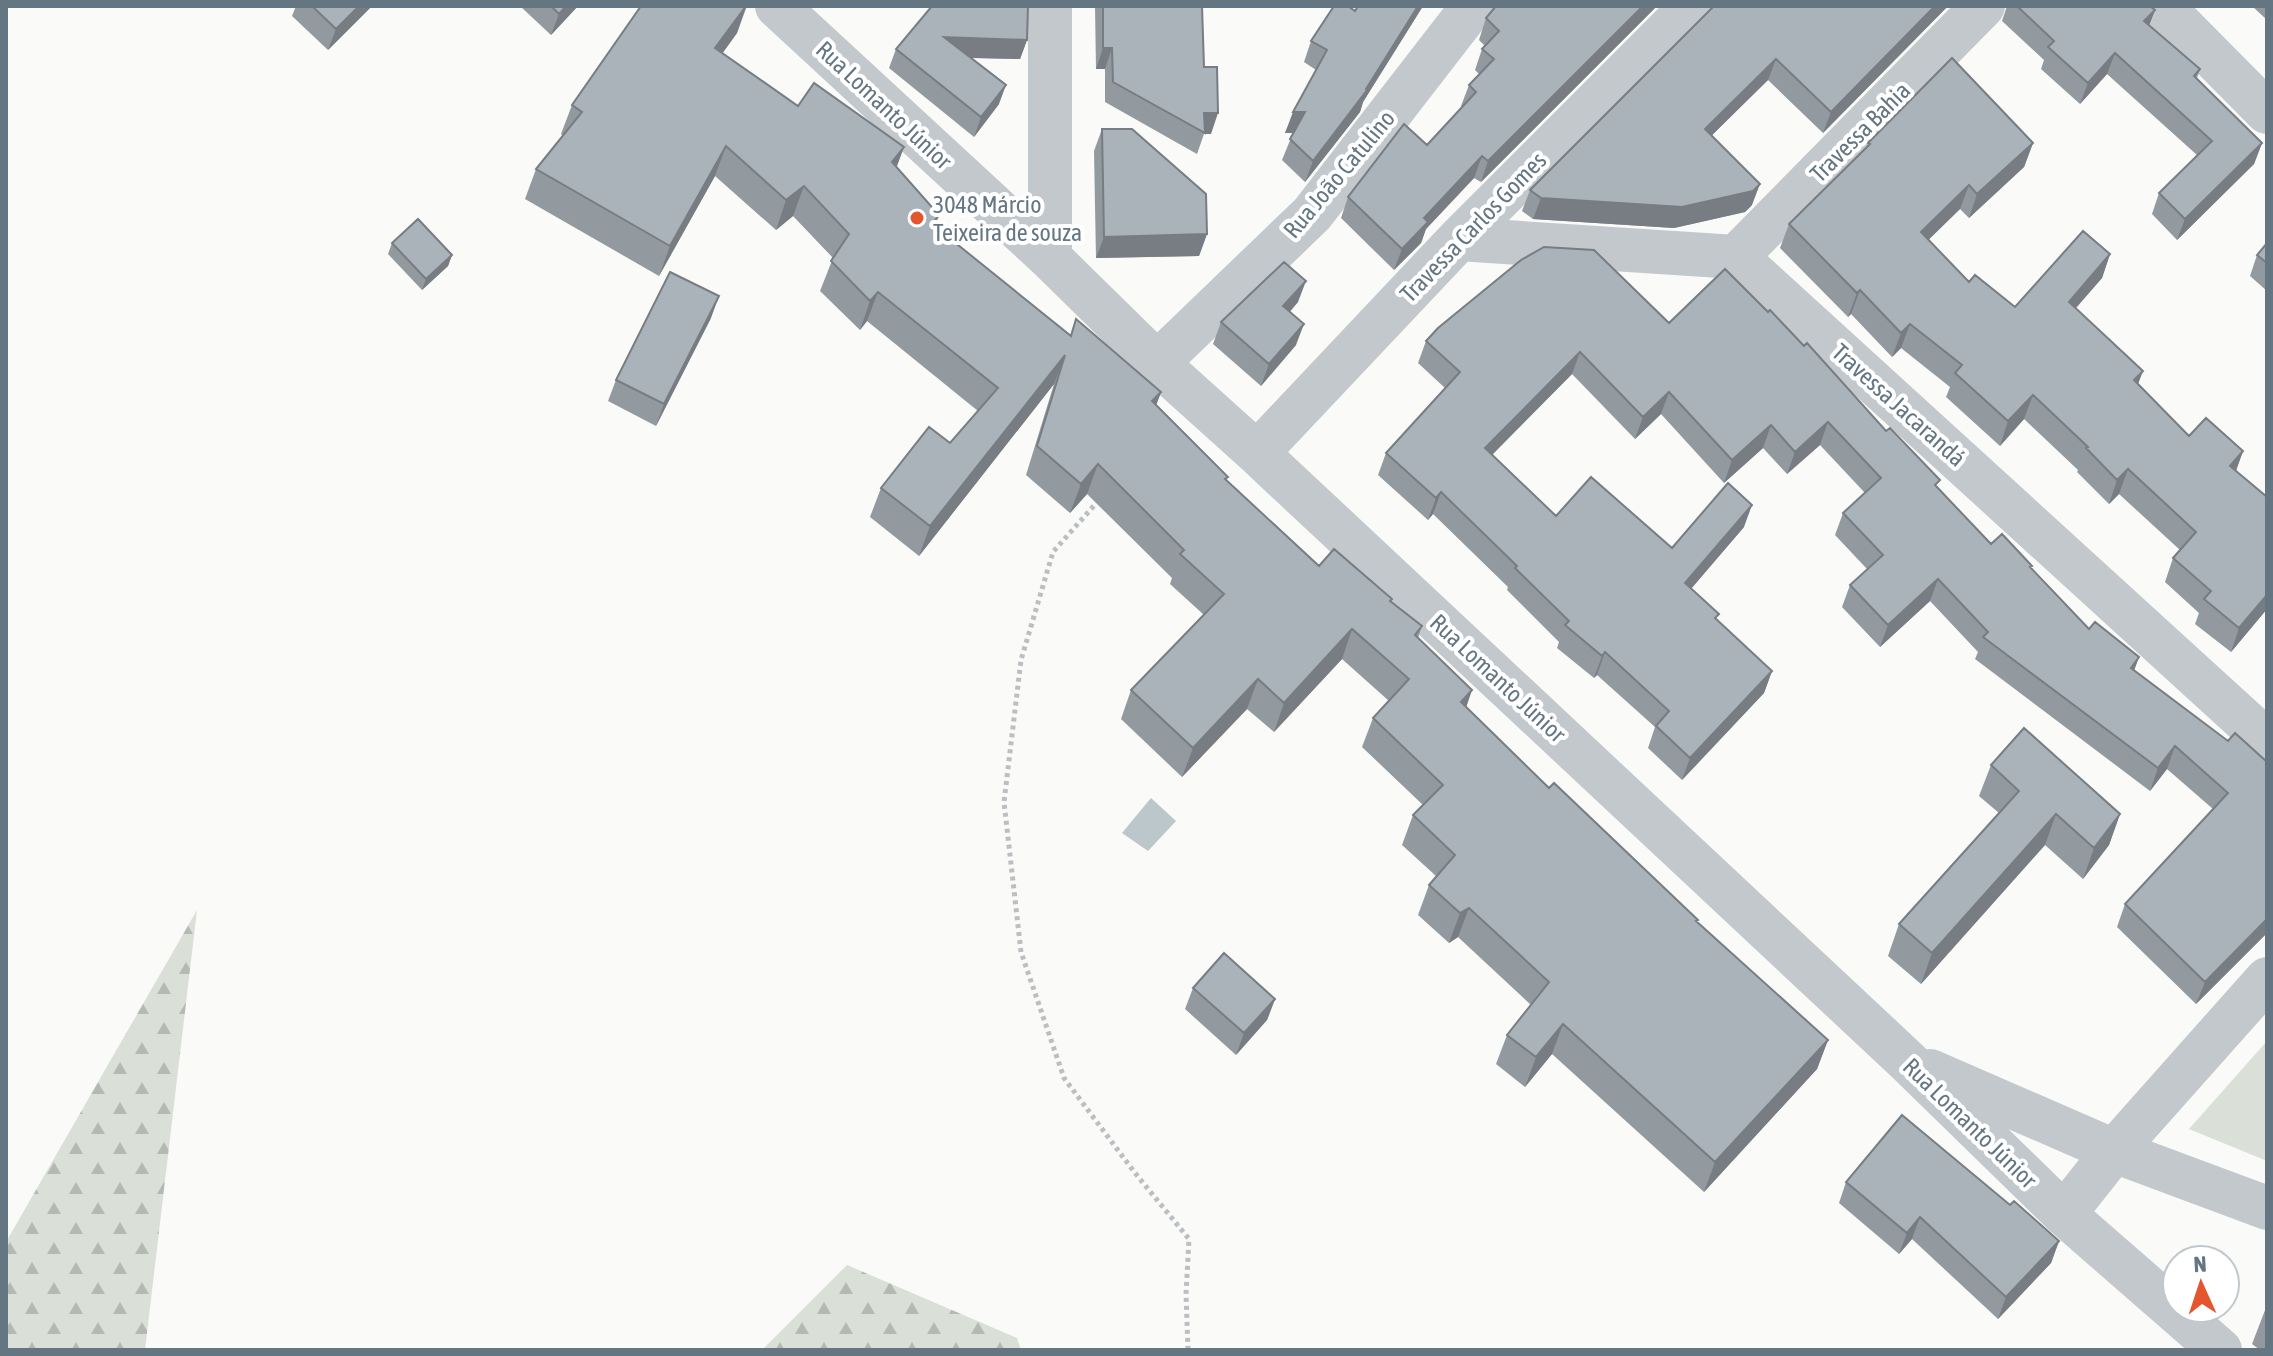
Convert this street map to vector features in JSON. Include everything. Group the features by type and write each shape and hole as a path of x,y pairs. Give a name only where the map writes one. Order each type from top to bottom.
{"street":[{"name":"Rua Lomanto Júnior","path":"777,6 1906,1060 2064,1214 2220,1350"},
{"path":"1050,6 1050,258"},
{"name":"Rua João Catulino","path":"1157,363 1312,214 1473,6"},
{"name":"Travessa Carlos Gomes","path":"1257,453 1459,239 1692,6"},
{"name":"Travessa Bahia","path":"1736,257 1983,6"},
{"path":"2162,6 2267,112"},
{"path":"1459,239 1736,257"},
{"name":"Travessa Jacarandá","path":"1736,257 2267,741"},
{"path":"2064,1214 2114,1151 2267,979"},
{"path":"1906,1060 2114,1151 2267,1208"}],"path":[{"path":"1100,499 1053,552 1021,660 1004,802 1021,952 1064,1078 1189,1239 1186,1294 1188,1350"}],"green space":[{"path":"197,910 145,1350 6,1350 6,1242"},
{"path":"2267,1041 2267,1161 2189,1129"},
{"path":"847,1265 1017,1338 1021,1350 762,1350"}],"shaded area":[{"path":"1151,798 1176,821 1148,851 1122,833"}],"building":[{"path":"312,6 359,6 336,29"},
{"path":"551,6 566,6 559,14"},
{"path":"641,6 746,6 715,48 798,106 814,83 904,147 892,162 939,215 932,224 1071,336 1076,319 1161,392 1152,401 1228,477 1225,479 1319,566 1334,549 1422,626 1415,635 1472,690 1461,702 1549,788 1554,783 1696,921 1828,1040 1715,1162 1563,1024 1536,1057 1507,1035 1549,982 1469,908 1460,913 1429,885 1455,855 1413,815 1443,785 1373,718 1409,679 1352,629 1284,703 1258,679 1193,748 1131,690 1224,594 1180,554 1184,550 1098,464 1081,484 1037,446 1065,355 930,526 881,488 929,427 950,443 998,388 878,292 870,301 831,261 849,234 804,186 786,200 726,146 670,246 536,169 582,112 572,105"},
{"path":"932,6 1028,6 1027,40 944,37 1006,85 981,117 896,49"},
{"path":"1103,6 1202,6 1204,67 1217,67 1218,113 1204,113 1205,133 1113,82 1112,48 1103,48"},
{"path":"1334,6 1348,6 1355,11 1358,6 1418,6 1367,90 1313,161 1290,139 1305,112 1293,112 1327,50 1311,41"},
{"path":"1496,6 1643,6 1488,161 1482,156 1424,218 1428,222 1402,249 1348,197 1404,124 1427,145 1476,92 1469,85 1494,59 1482,49 1499,31 1486,18"},
{"path":"1714,6 1935,6 1831,112 1776,59 1705,129 1760,184 1753,191 1682,207 1541,198 1530,190"},
{"path":"2017,6 2150,6 2155,10 2144,21 2200,69 2194,76 2262,143 2185,219 2159,193 2212,141 2115,53 2088,83 2048,47 2054,41"},
{"path":"1952,58 2033,143 1977,194 1969,185 1921,232 1969,282 1975,275 2015,307 2083,231 2110,254 2069,302 2143,371 2134,380 2189,436 2206,418 2243,451 2230,466 2267,497 2267,595 2239,628 2204,599 2211,591 2173,558 2196,532 2128,469 2117,480 2088,447 2033,395 2008,421 1955,373 1962,365 1910,324 1901,333 1789,224"},
{"path":"1102,129 1132,129 1206,194 1207,234 1104,237"},
{"path":"418,219 452,255 426,279 392,243"},
{"path":"2267,243 2267,263 2257,255"},
{"path":"1544,247 1594,250 1669,323 1725,269 1804,346 1807,343 1886,431 1890,428 1940,480 1935,485 1991,544 2002,534 2089,629 2095,622 2139,657 2131,668 2228,741 2235,733 2267,762 2267,919 2205,982 2125,904 2228,793 2175,746 2158,768 1983,637 1988,632 1938,579 1888,625 1850,585 1883,555 1843,513 1881,478 1828,422 1795,452 1771,425 1732,460 1669,392 1643,417 1580,352 1485,448 1556,516 1591,477 1672,548 1728,483 1752,505 1685,583 1719,614 1715,618 1772,671 1690,758 1656,726 1669,711 1605,652 1602,656 1565,625 1569,621 1441,492 1436,498 1386,453 1460,372 1426,341 1521,260"},
{"path":"1284,262 1306,281 1283,306 1304,324 1269,364 1221,322"},
{"path":"670,272 719,296 664,404 616,380"},
{"path":"2024,728 2120,814 2094,848 2056,814 1932,953 1899,924 2019,791 1991,765"},
{"path":"1224,953 1275,999 1244,1033 1193,988"},
{"path":"1902,1115 2010,1205 2014,1201 2059,1241 2006,1297 1920,1217 1907,1233 1846,1182"}],"place":[{"name":"3048 Márcio Teixeira de souza","path":"917,218"}]}
